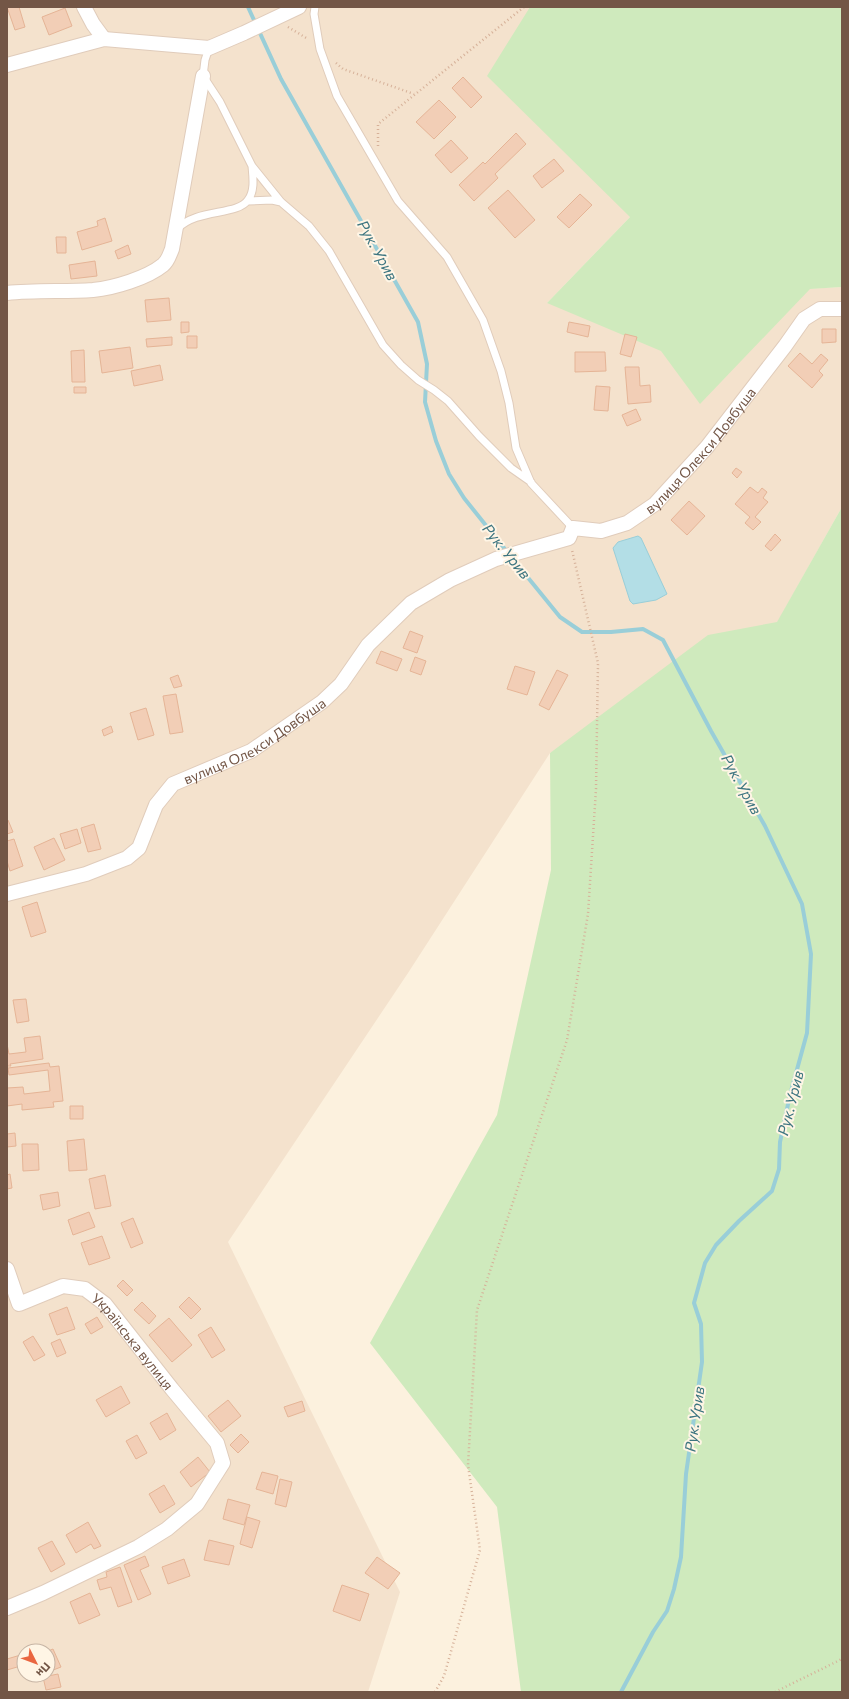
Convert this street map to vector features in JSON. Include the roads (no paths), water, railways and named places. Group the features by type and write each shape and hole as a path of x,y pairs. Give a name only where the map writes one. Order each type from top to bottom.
{"street":[{"path":"84,7 93,24 104,39"},
{"path":"7,65 104,39 209,48 298,7"},
{"path":"7,293 94,290 117,286 138,278 162,266 168,259 175,232 203,76"},
{"name":"вулиця Олекси Довбуша","path":"7,894 86,874 127,858 139,848 156,805 173,784 252,751 322,702 341,684 368,645 411,604 450,580 496,559 532,548 571,533 601,531 627,523 656,504 707,447 804,319 820,309 842,309"},
{"name":"Українська вулиця","path":"7,1269 18,1304 63,1286 85,1289 105,1304 217,1443 223,1463 197,1504 167,1529 131,1550 43,1593 7,1608"}],"lane":[{"path":"315,7 314,14 320,49 337,96 378,169 398,201 447,257 484,320 501,371 509,403 516,448 531,483"},
{"path":"209,48 204,60 203,76 220,102 252,166 281,202 309,226 329,251 383,345 400,365 448,401 479,436 511,468 531,483 571,533"},
{"path":"248,201 253,186 252,166"},
{"path":"175,232 182,224 198,216 234,209 248,201 272,200 281,202"}],"water":[{"path":"638,536 641,538 667,594 656,600 633,604 630,601 613,548 618,542"}],"waterway":[{"name":"Рук. Урив","path":"248,7 281,79 418,322 427,364 425,402 436,441 449,474 464,498 508,553"},
{"name":"Рук. Урив","path":"512,558 560,617 582,632 611,632 643,629 663,640 711,731 765,826 802,904 811,954 807,1033 790,1095 780,1142 779,1169 772,1191 739,1221 716,1245 705,1263 694,1303 701,1324 702,1362 686,1474 681,1557 674,1589 667,1611 653,1632 621,1692"}]}
